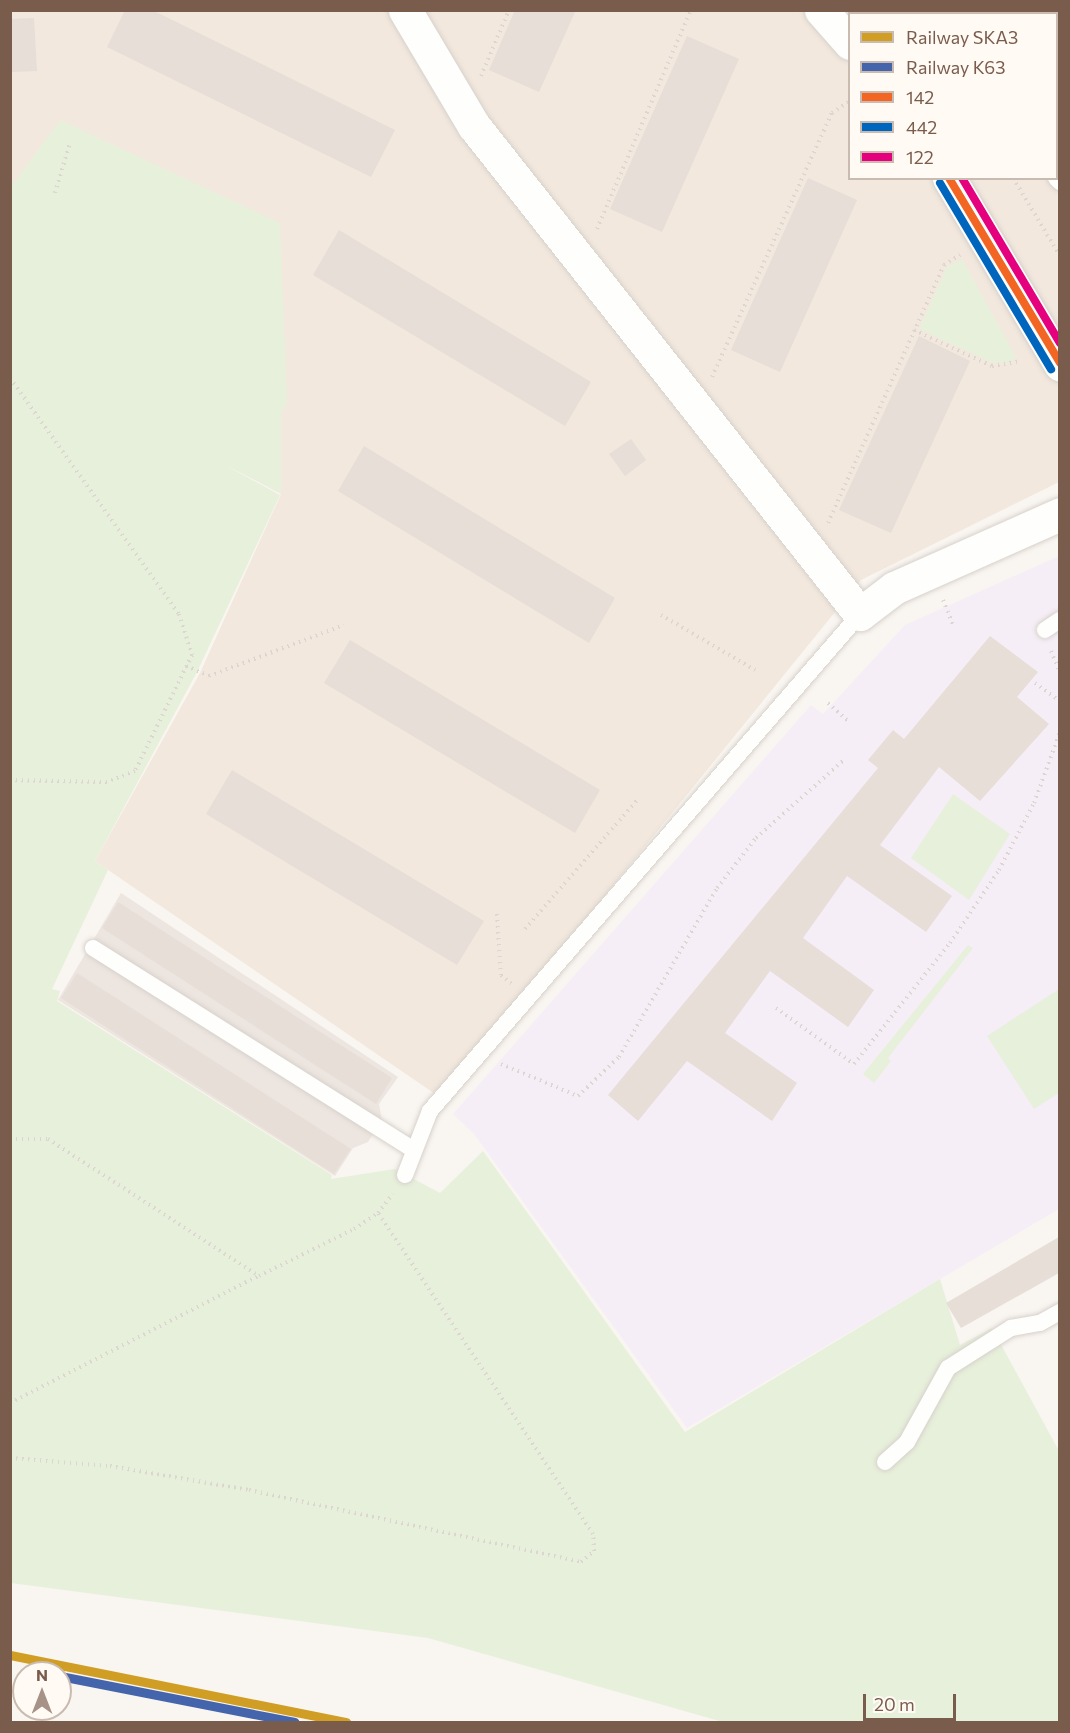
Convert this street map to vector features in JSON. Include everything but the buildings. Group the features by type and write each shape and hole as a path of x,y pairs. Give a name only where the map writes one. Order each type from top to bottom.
{"street":[{"path":"405,10 474,126 860,614 894,588 1059,514"},
{"path":"821,10 848,42"},
{"path":"950,180 1059,364"}],"lane":[{"path":"405,1175 412,1149 430,1111 860,614"},
{"path":"1045,630 1059,620"},
{"path":"93,948 412,1149"},
{"path":"885,1462 907,1442 948,1368 1011,1328 1040,1323 1059,1312"}],"path":[{"path":"476,88 509,10"},
{"path":"591,240 691,10"},
{"path":"719,362 832,113 848,102"},
{"path":"55,193 70,142"},
{"path":"1014,180 1059,256"},
{"path":"827,526 944,265 966,252"},
{"path":"914,330 992,366 1043,339"},
{"path":"10,378 179,614 192,655 135,771 107,782 10,780"},
{"path":"942,598 953,625"},
{"path":"661,615 755,670"},
{"path":"186,666 209,676 344,625"},
{"path":"1035,683 1059,702"},
{"path":"828,703 848,721"},
{"path":"776,1008 854,1064 950,943 999,870 1034,804 1059,732"},
{"path":"479,1053 578,1096 619,1057 717,888 750,846 845,759"},
{"path":"525,929 637,800"},
{"path":"497,914 501,975 514,986"},
{"path":"10,1140 48,1139 259,1276"},
{"path":"10,1403 378,1213 405,1175"},
{"path":"10,1458 110,1466 249,1490 581,1562 594,1551 593,1534 378,1213"}],"shaded area":[{"path":"10,11 964,11 848,12 848,180 1058,180 1058,146 1059,148 1059,482 861,580 441,1098 95,861 200,673 281,494 11,350"},
{"path":"1059,556 1059,1209 687,1428 474,1134 453,1114 811,705 823,714 905,625"},
{"path":"121,893 398,1077 379,1104 382,1121 368,1142 353,1148 335,1176 58,1000"}],"green space":[{"path":"964,11 1059,11 1059,148 1058,12"},
{"path":"60,120 280,223 287,403 281,414 281,493 225,465 280,495 197,672 95,861 108,870 52,989 60,991 57,1001 332,1175 331,1179 395,1169 440,1193 483,1151 685,1432 940,1279 960,1345 992,1328 1059,1451 1059,1722 723,1722 428,1638 11,1583 10,188"},
{"path":"962,259 1016,357 1012,362 993,363 919,329 947,267"},
{"path":"953,794 1010,834 969,900 911,858"},
{"path":"968,945 973,948 888,1058 891,1061 874,1083 863,1074"},
{"path":"1059,989 1059,1093 1034,1109 987,1036"}],"rail line":[{"name":"SKA3","path":"10,1655 346,1722"},
{"name":"K63","path":"72,1678 295,1722"}],"transit line":[{"name":"142","path":"950,180 1060,363"},
{"name":"122","path":"963,180 1060,343"},
{"name":"442","path":"940,183 1051,369"}]}
